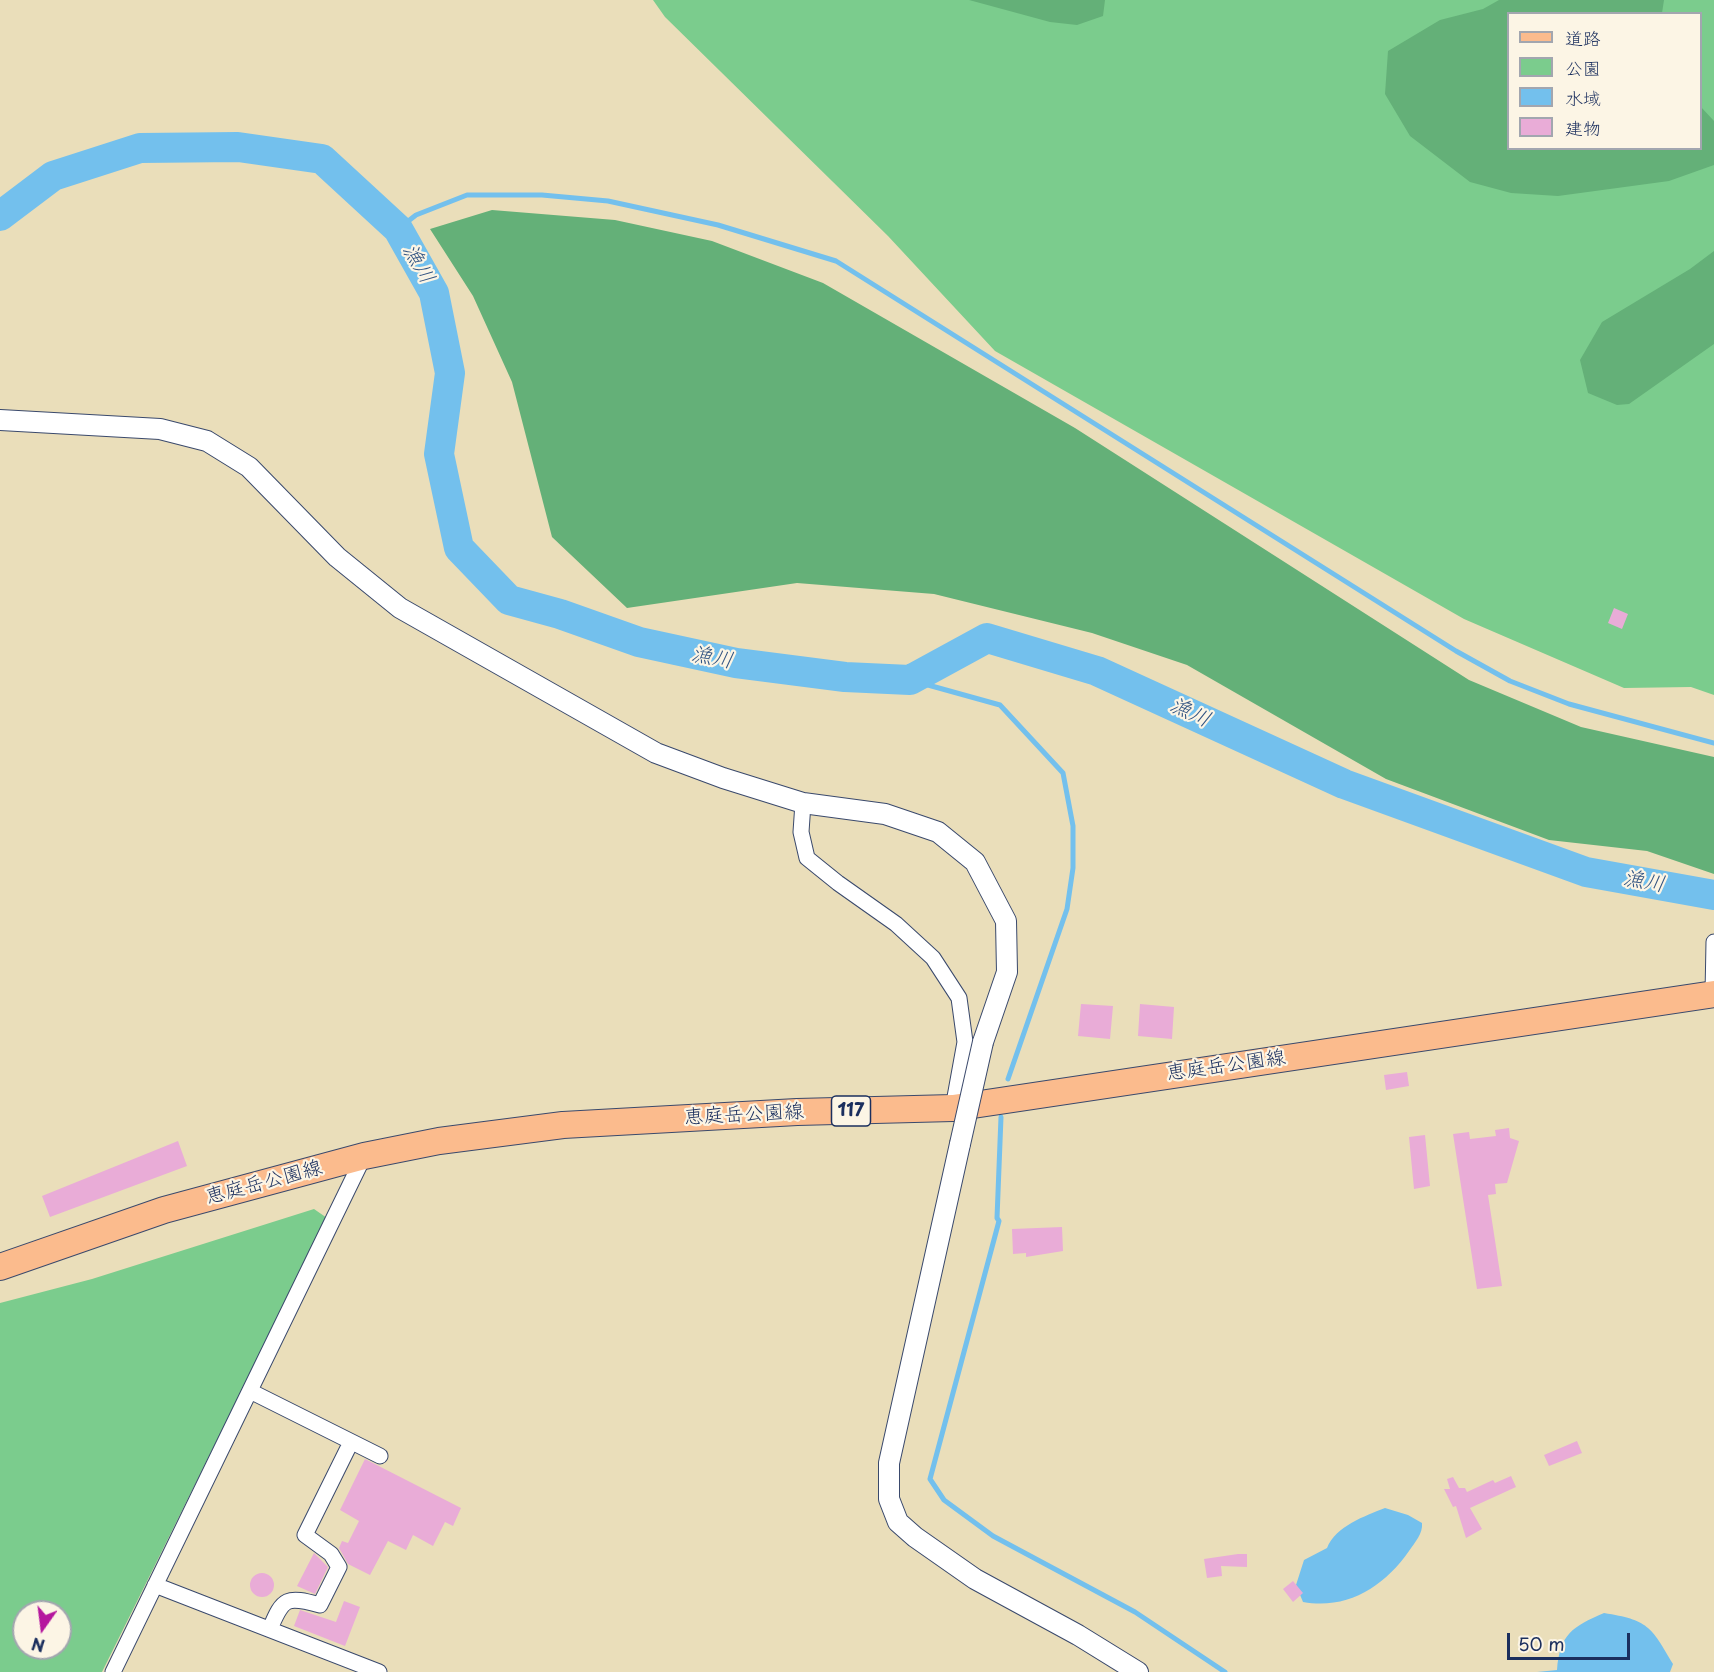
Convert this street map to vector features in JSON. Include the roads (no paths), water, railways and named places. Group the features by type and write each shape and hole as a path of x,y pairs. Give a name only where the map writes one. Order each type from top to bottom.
{"main road":[{"name":"恵庭岳公園線","path":"0,1267 164,1210 364,1156 440,1142 563,1125 797,1112 952,1108 1714,994"}],"street":[{"path":"0,420 160,429 207,441 249,467 338,557 400,608 656,753 723,778 803,803 885,814 938,832 975,862 1006,921 1007,972 983,1042 960,1144 889,1463 887,1483 889,1499 898,1522 915,1537 975,1579 1078,1635 1138,1672"},
{"path":"803,803 801,832 807,858 896,924 933,958 959,998 964,1042 952,1108"},
{"path":"1714,942 1714,994"},
{"path":"113,1672 364,1156"},
{"path":"250,1391 380,1456"},
{"path":"270,1629 279,1606 290,1600 320,1605 339,1567 331,1554 304,1535 351,1442"},
{"path":"155,1585 379,1672"}],"water":[{"path":"1385,1508 1408,1515 1422,1523 1418,1538 1399,1564 1376,1585 1349,1599 1319,1604 1303,1602 1296,1585 1304,1560 1327,1548 1331,1540 1344,1528"},
{"path":"1604,1613 1630,1619 1647,1627 1673,1664 1670,1672 1537,1672 1557,1670 1561,1648 1570,1633"}],"waterway":[{"name":"漁川","path":"0,216 53,176 140,148 238,147 322,159 398,229 434,293 450,373 439,454 459,548 509,600 560,614 639,642 736,663 845,677 910,680 987,638 1097,671 1344,784 1586,872 1714,895"},
{"path":"398,229 416,215 467,195 542,195 608,201 718,225 836,261 1456,651 1510,681 1569,704 1714,743"},
{"path":"910,680 1000,705 1063,773 1073,826 1073,868 1067,909 1008,1079"},
{"path":"1001,1117 997,1218 999,1221 930,1479 944,1500 993,1536 1135,1612 1225,1672"}]}
